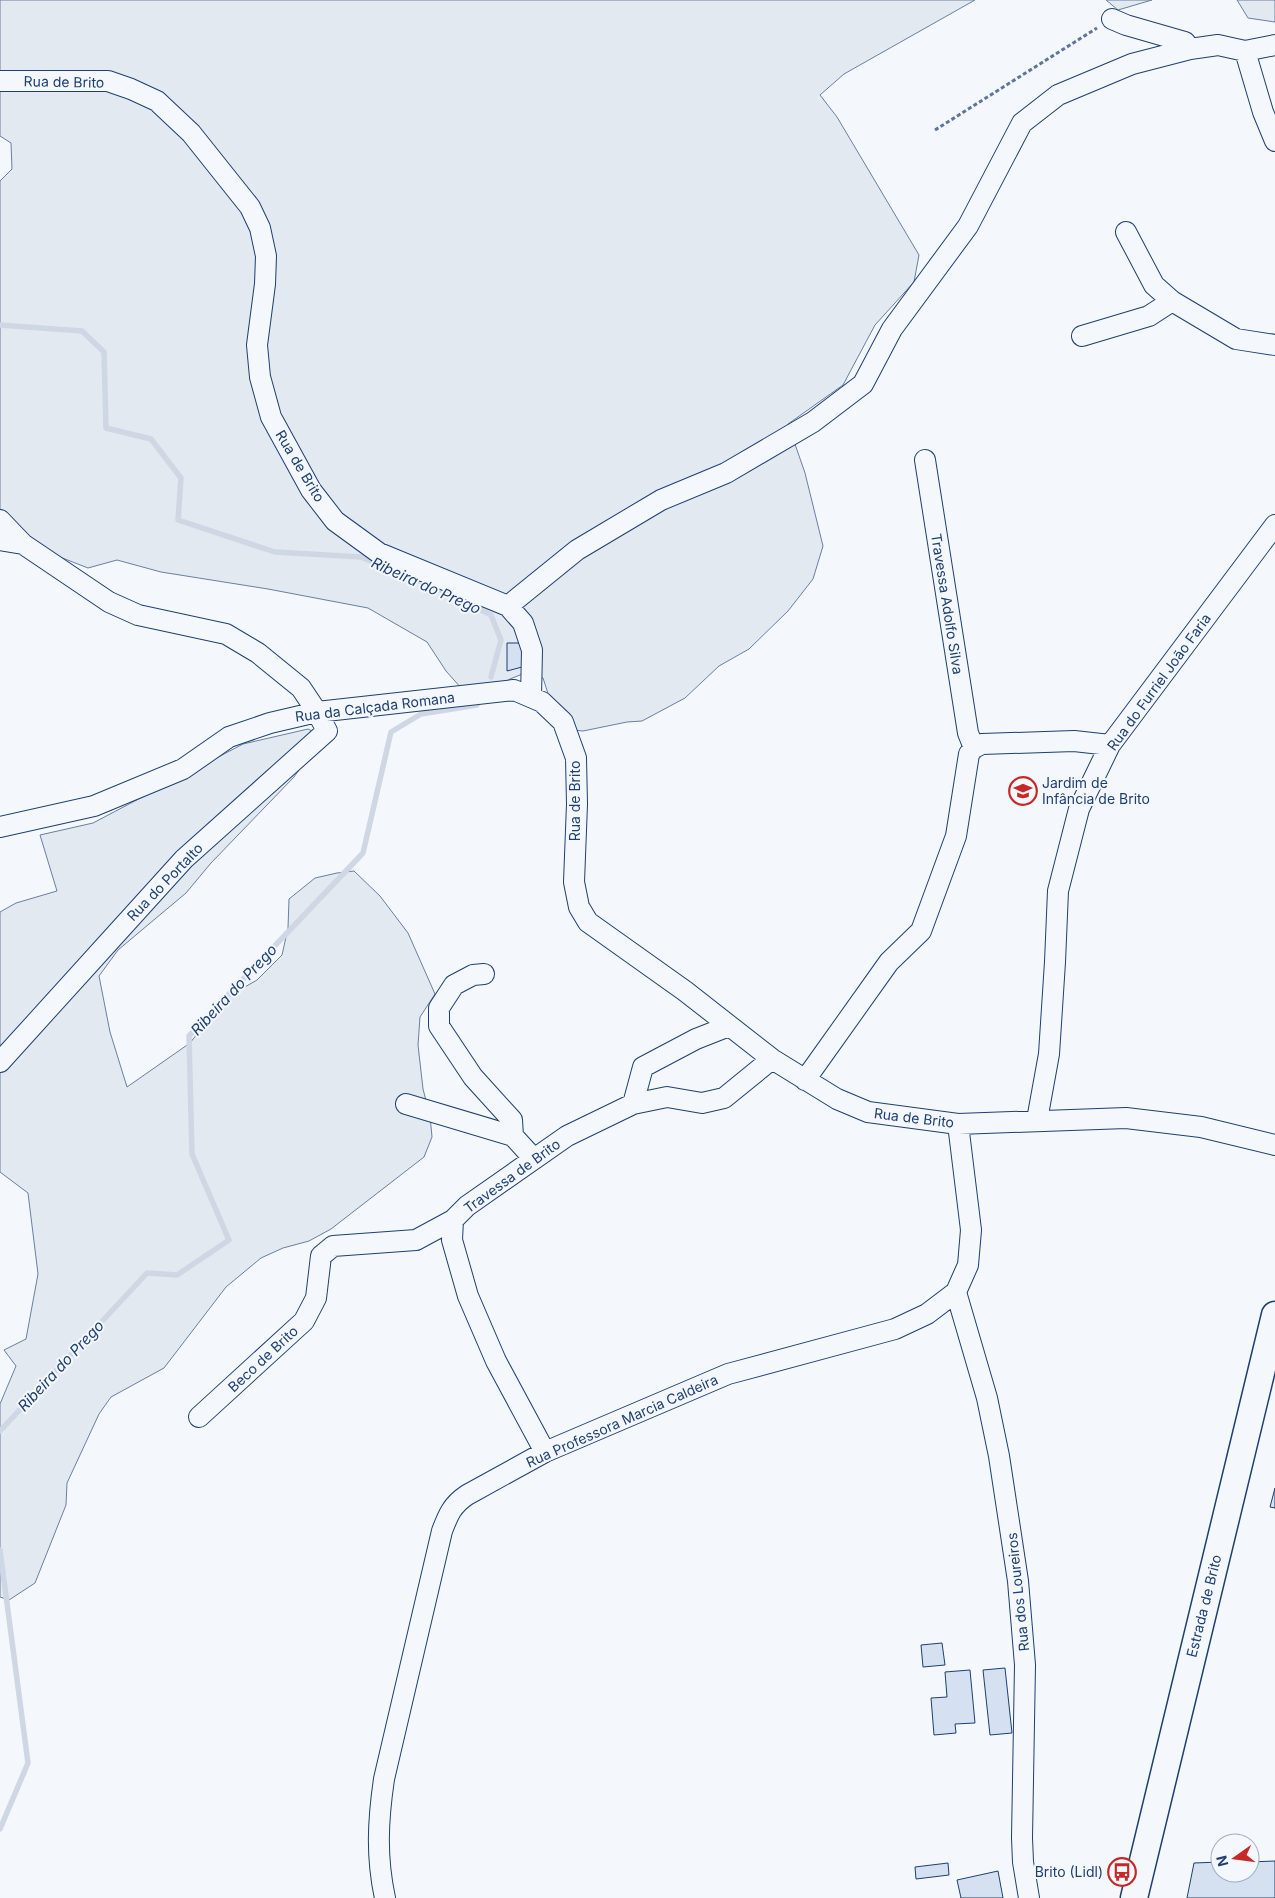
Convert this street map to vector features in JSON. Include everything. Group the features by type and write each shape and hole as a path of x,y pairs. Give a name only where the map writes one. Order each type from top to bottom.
{"main road":[{"name":"Estrada de Brito","path":"1134,1898 1275,1315"}],"street":[{"path":"1112,19 1126,25 1185,42 1190,49"},
{"path":"508,606 577,550 661,500 726,473 813,422 863,384 892,329 968,226 1022,123 1058,95 1132,64 1190,49 1218,45 1245,51 1275,44"},
{"path":"1245,51 1263,112 1273,131"},
{"name":"Rua de Brito","path":"0,81 108,81 157,101 191,133 250,207 260,228 266,256 265,284 257,345 260,377 271,417 311,490 335,521 379,552 508,606 523,623 532,650 531,697 542,702 562,722 576,758 578,804 574,882 579,907 588,922 685,991 772,1059 837,1099 868,1112 958,1124 1126,1118 1201,1127 1275,1145"},
{"path":"1126,232 1154,286 1172,301 1236,339 1275,345"},
{"path":"1082,336 1149,316 1172,301"},
{"name":"Travessa Adolfo Silva","path":"925,460 968,733 974,748"},
{"path":"0,520 23,544 116,605 138,615 226,634 258,653 301,688 317,712"},
{"name":"Rua do Furriel João Faria","path":"1037,1120 1049,1054 1058,891 1079,809 1110,745 1275,525"},
{"path":"0,540 23,544"},
{"name":"Rua da Calçada Romana","path":"0,827 94,806 183,769 230,737 270,723 317,712 514,690 531,697"},
{"name":"Rua do Portalto","path":"0,1062 184,859 327,731 317,712"},
{"path":"805,1080 889,962 921,931 956,836 969,754 974,748 982,744 1074,741 1110,745"},
{"path":"484,974 473,975 454,985 439,1008 439,1026 473,1077 512,1120 513,1136"},
{"path":"632,1104 643,1067 696,1039 729,1026"},
{"name":"Travessa de Brito","path":"546,1452 496,1361 468,1296 452,1240 454,1220 467,1206 567,1136 632,1104 667,1097 702,1103 724,1098 772,1059"},
{"path":"406,1104 513,1136 534,1159"},
{"name":"Rua Professora Marcia Caldeira","path":"385,1898 378,1845 379,1814 384,1779 442,1531 448,1514 455,1503 546,1452 728,1374 895,1329 927,1314 956,1292 968,1265 972,1230 958,1124"},
{"name":"Beco de Brito","path":"199,1417 304,1321 316,1298 321,1256 333,1246 416,1240 454,1220"},
{"name":"Rua dos Loureiros","path":"956,1292 987,1398 999,1456 1018,1581 1024,1634 1025,1665 1022,1838 1023,1862 1029,1898"}],"path":[{"path":"935,130 1112,19"}],"shaded area":[{"path":"0,0 975,0 844,74 820,95 837,117 919,255 914,282 875,325 843,385 788,424 805,473 823,546 813,579 788,611 749,649 719,666 685,698 642,721 627,722 583,731 562,729 543,678 525,673 485,693 462,689 446,671 427,642 368,608 268,589 161,572 117,560 88,568 42,550 0,524 0,181 12,169 11,143 0,136"},
{"path":"1106,0 1152,0 1118,10"},
{"path":"1237,0 1275,0 1275,22 1248,18"},
{"path":"308,729 320,735 316,746 294,777 211,863 186,893 118,950 99,976 110,1032 127,1087 190,1043 231,995 257,980 282,955 288,928 289,899 315,878 354,871 380,896 408,933 435,994 420,1017 418,1045 423,1089 430,1116 432,1137 424,1157 331,1229 309,1241 283,1248 261,1258 226,1287 164,1368 111,1397 99,1414 67,1483 66,1505 35,1583 9,1600 0,1597 0,1404 16,1366 4,1350 26,1339 38,1274 28,1193 0,1172 0,912 16,903 57,891 40,835 93,823 243,744"}],"building":[{"path":"507,643 522,643 522,667 507,671"},
{"path":"1275,1488 1275,1508 1270,1507"},
{"path":"942,1643 945,1665 923,1667 921,1645"},
{"path":"1005,1668 1012,1733 990,1735 983,1670"},
{"path":"970,1670 975,1723 955,1724 956,1733 934,1735 931,1698 947,1697 945,1672"},
{"path":"1275,1861 1275,1898 1187,1898 1194,1863 1210,1862 1210,1883 1260,1883 1260,1862"},
{"path":"948,1863 949,1875 916,1879 915,1867"},
{"path":"998,1871 1003,1898 961,1898 957,1880"}],"waterway":[{"name":"Ribeira do Prego","path":"0,325 82,331 104,352 106,428 151,439 181,478 178,520 275,552 361,557 439,589 491,615 501,640 491,677"},
{"name":"Ribeira do Prego","path":"0,1431 147,1273 177,1275 229,1240 192,1154 189,1036 363,853 391,732 421,714 477,705"},
{"name":"Ribeira do Prego","path":"0,1550 28,1763 0,1829"}],"place":[{"name":"Jardim de Infância de Brito","path":"1023,791"},
{"name":"Brito (Lidl)","path":"1122,1872"}]}
